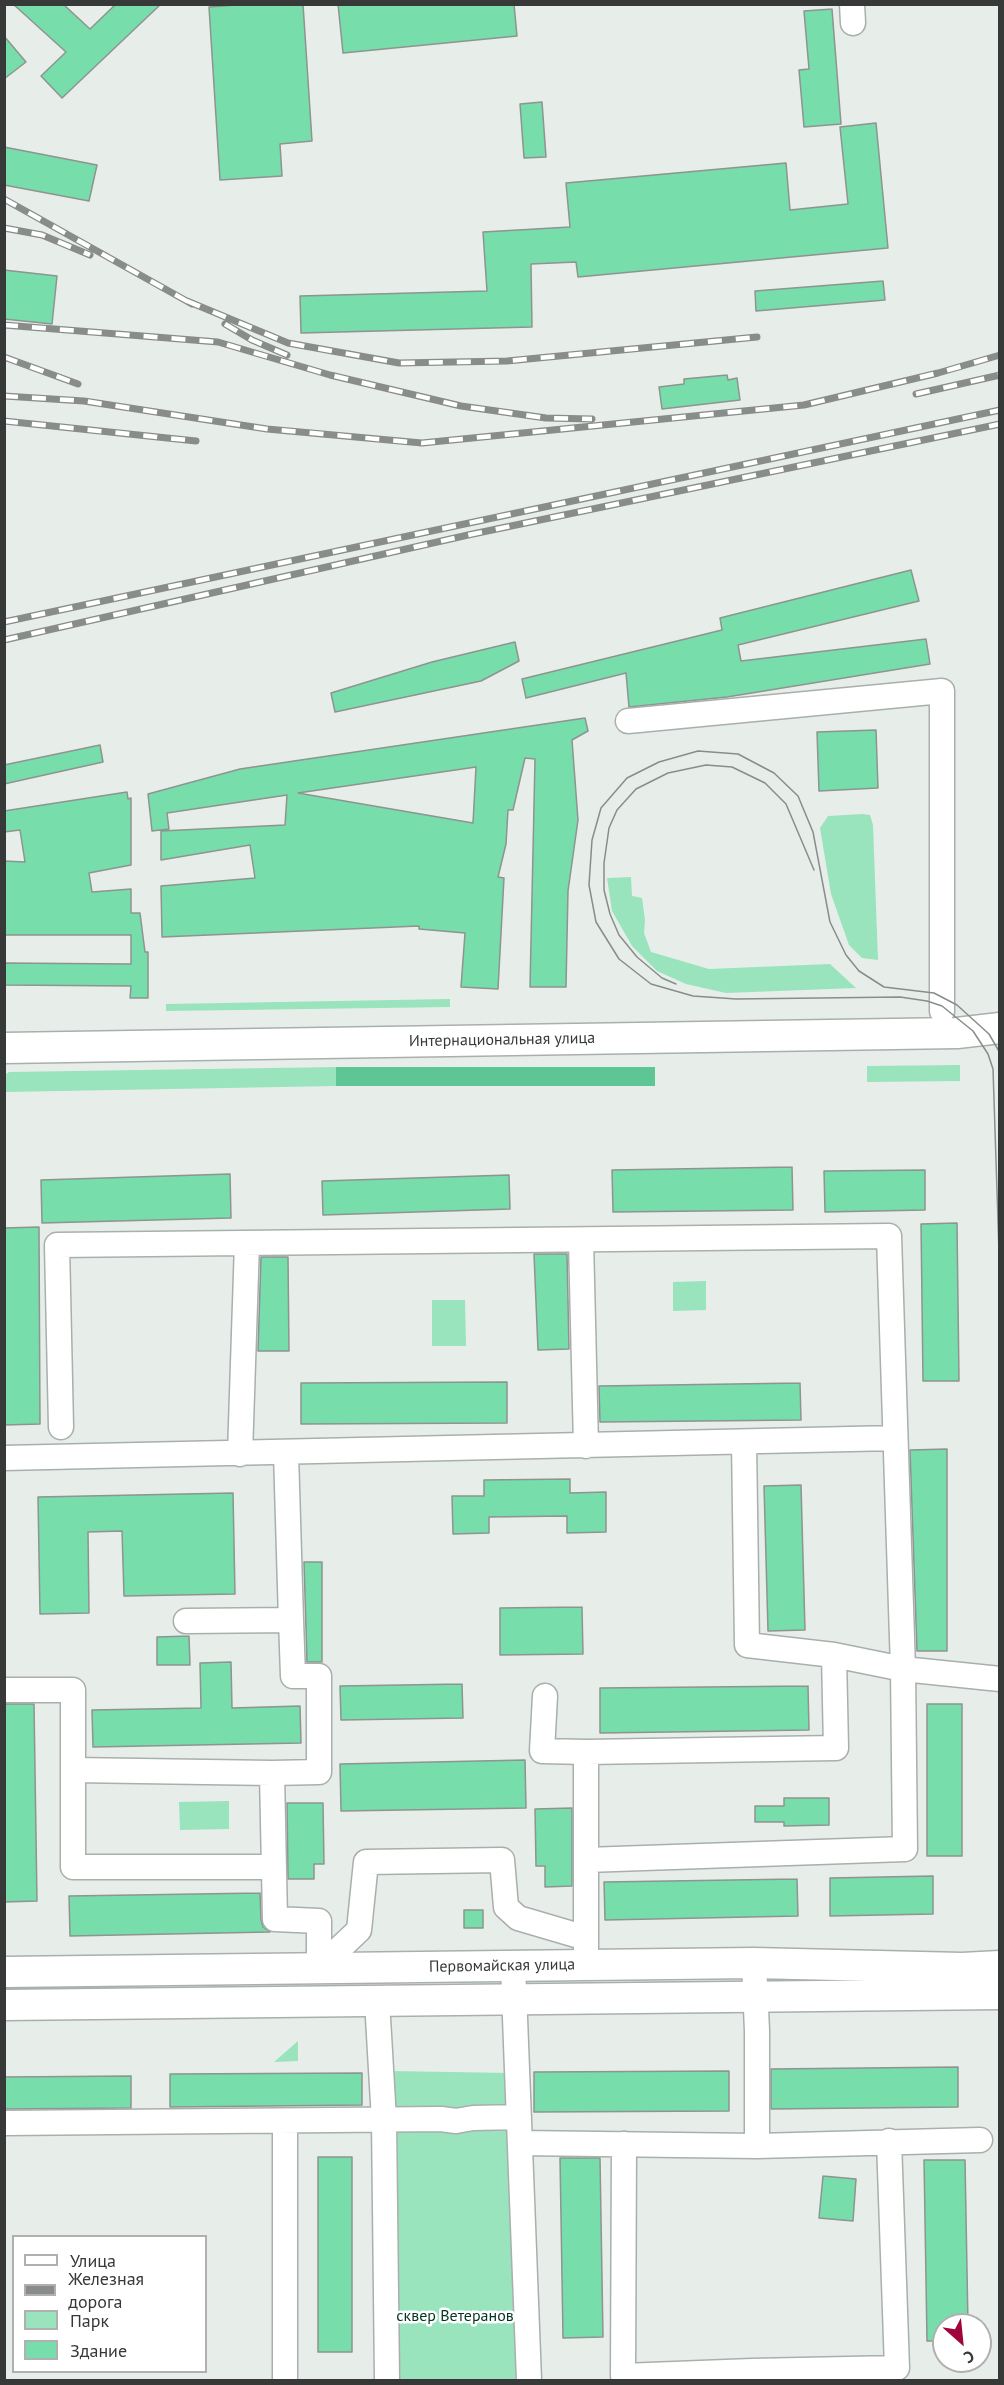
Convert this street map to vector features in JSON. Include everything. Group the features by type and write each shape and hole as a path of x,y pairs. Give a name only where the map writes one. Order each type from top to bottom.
{"main road":[{"name":"Интернациональная улица","path":"4,1048 957,1033 999,1028"},
{"name":"Первомайская улица","path":"4,1972 513,1966 586,1952 754,1963 962,1968 999,1966"},
{"name":"Первомайская улица","path":"4,2005 999,1994"}],"lane":[{"path":"628,721 942,691 942,1011"},
{"path":"61,1427 57,1245 889,1236 903,1669 904,1849 586,1860"},
{"path":"581,1240 586,1446"},
{"path":"240,1454 247,1243"},
{"path":"4,1458 896,1438"},
{"path":"744,1442 747,1645 834,1655 903,1669 999,1679"},
{"path":"73,1770 319,1772 319,1676 293,1676 286,1453"},
{"path":"186,1621 291,1620"},
{"path":"545,1696 542,1751 836,1748 834,1655"},
{"path":"4,1690 73,1690 73,1868 273,1867"},
{"path":"319,1968 359,1930 366,1862 502,1860 506,1907 518,1918 586,1952 586,1752"},
{"path":"272,1773 275,1919 319,1921 319,1968"},
{"path":"754,1963 757,2031 757,2146"},
{"path":"513,1966 528,2380"},
{"path":"377,2001 384,2120 387,2380"},
{"path":"4,2122 441,2119 456,2121 473,2118 519,2117"},
{"path":"285,2121 285,2380"},
{"path":"520,2143 757,2146 980,2140"},
{"path":"624,2144 623,2376 752,2376 897,2367 889,2141"}],"green space":[{"path":"870,815 873,825 878,960 862,958 849,945 831,894 820,828 828,816"},
{"path":"631,877 632,896 642,898 644,933 651,952 709,969 830,964 856,988 726,993 686,984 657,971 632,946 612,911 607,878"},
{"path":"450,999 450,1007 166,1011 166,1004"},
{"path":"960,1065 960,1081 867,1082 867,1066"},
{"path":"336,1067 336,1086 5,1092 5,1075 9,1072"},
{"path":"336,1067 655,1067 655,1086 336,1086"},
{"path":"706,1281 706,1310 673,1311 673,1282"},
{"path":"432,1300 465,1300 466,1346 432,1346"},
{"path":"229,1801 229,1829 180,1830 179,1802"},
{"path":"298,2041 298,2061 274,2062"},
{"name":"сквер Ветеранов","path":"389,2071 511,2073 519,2380 394,2380"}],"building":[{"path":"13,4 63,4 90,29 116,4 161,4 62,98 41,76 66,52"},
{"path":"303,4 312,141 280,144 282,176 220,180 209,7"},
{"path":"338,4 514,4 517,36 343,53"},
{"path":"832,9 841,124 804,127 799,70 809,69 804,11"},
{"path":"4,36 26,62 4,79"},
{"path":"542,102 546,157 524,158 520,104"},
{"path":"876,123 888,248 578,277 576,262 531,264 532,327 301,333 300,296 487,291 483,232 570,227 566,183 786,163 790,210 848,204 840,127"},
{"path":"4,147 97,165 89,201 4,185"},
{"path":"4,270 57,276 52,324 4,319"},
{"path":"883,281 885,300 756,311 755,291"},
{"path":"727,375 728,380 737,378 740,400 662,409 659,387 684,384 684,379"},
{"path":"911,570 919,601 738,645 741,661 926,639 930,664 727,697 629,707 626,673 526,698 522,679 722,630 720,618"},
{"path":"515,642 519,661 481,681 335,712 331,693 432,662"},
{"path":"585,718 588,731 572,740 578,820 568,891 566,987 530,987 535,759 525,758 513,810 508,810 506,844 498,877 504,878 498,989 461,987 465,933 419,929 419,926 162,937 161,886 255,878 250,845 161,860 161,831 285,825 287,795 167,813 169,829 152,831 148,794 240,769","holes":["476,767 473,823 298,793"]},
{"path":"876,730 878,788 819,791 817,732"},
{"path":"100,745 103,762 4,784 4,765"},
{"path":"127,792 128,799 131,798 131,865 89,873 92,892 131,889 131,913 140,913 145,952 148,952 148,998 130,998 131,986 4,985 4,963 131,964 131,935 4,935 4,861 25,862 20,830 4,832 4,811"},
{"path":"792,1167 793,1210 613,1212 612,1170"},
{"path":"925,1170 925,1210 825,1212 824,1171"},
{"path":"230,1174 231,1218 42,1223 41,1180"},
{"path":"509,1175 510,1209 323,1215 322,1181"},
{"path":"957,1223 959,1381 923,1381 921,1224"},
{"path":"39,1227 40,1424 4,1425 4,1228"},
{"path":"534,1254 567,1254 569,1349 538,1350"},
{"path":"261,1257 288,1257 289,1351 258,1351"},
{"path":"507,1382 507,1423 301,1424 301,1383"},
{"path":"800,1383 801,1420 600,1422 599,1386"},
{"path":"947,1449 947,1651 917,1651 910,1450"},
{"path":"570,1479 570,1493 606,1492 606,1532 567,1533 567,1516 489,1517 489,1533 453,1534 452,1496 484,1496 484,1480"},
{"path":"801,1485 805,1630 768,1631 764,1486"},
{"path":"233,1493 235,1594 124,1596 122,1531 88,1532 89,1613 40,1614 38,1497"},
{"path":"304,1562 322,1562 322,1662 307,1662"},
{"path":"582,1607 583,1654 500,1655 500,1608"},
{"path":"189,1636 190,1665 157,1665 157,1637"},
{"path":"231,1662 232,1708 300,1706 301,1743 93,1747 92,1710 201,1708 200,1663"},
{"path":"462,1684 463,1718 341,1720 340,1686"},
{"path":"808,1686 809,1730 600,1733 600,1688"},
{"path":"4,1704 34,1704 37,1901 4,1902"},
{"path":"927,1704 962,1704 962,1856 927,1856"},
{"path":"525,1760 526,1808 341,1811 340,1764"},
{"path":"784,1798 829,1798 829,1825 784,1826 784,1822 755,1822 755,1806 784,1806"},
{"path":"287,1803 323,1803 324,1864 314,1864 314,1879 288,1879"},
{"path":"572,1808 572,1886 545,1887 545,1866 536,1866 535,1809"},
{"path":"933,1876 933,1914 830,1916 830,1878"},
{"path":"797,1879 798,1916 605,1920 604,1882"},
{"path":"260,1893 261,1920 263,1927 270,1932 70,1936 69,1896"},
{"path":"464,1910 483,1910 483,1928 464,1928"},
{"path":"958,2067 958,2107 771,2109 771,2069"},
{"path":"729,2071 729,2111 534,2112 534,2072"},
{"path":"362,2073 362,2105 170,2107 170,2074"},
{"path":"131,2076 131,2108 4,2109 4,2077"},
{"path":"318,2157 352,2157 352,2352 318,2352"},
{"path":"560,2158 600,2158 603,2337 563,2338"},
{"path":"924,2160 965,2160 968,2313 932,2313 932,2341 927,2341"},
{"path":"823,2176 856,2179 853,2221 819,2218"}],"tram line":[{"path":"1000,1053 989,1034 957,1005 934,993 884,987 859,971 846,955 830,922 813,832 798,796 774,773 738,754 698,751 659,762 627,778 601,808 592,840 589,885 596,922 619,959 651,984 693,996 736,999 900,997 942,1006 973,1031 988,1054 993,1069 1000,1282"},
{"path":"676,984 662,978 637,957 619,935 610,914 604,890 604,863 609,828 617,810 636,789 668,773 706,765 732,767 765,783 786,804 814,870"},
{"path":"1000,1288 1000,1432"}],"railway":[{"path":"4,199 192,304"},
{"path":"4,228 42,235 90,255"},
{"path":"187,301 288,343 399,363 507,361 757,337"},
{"path":"225,324 252,340 287,355"},
{"path":"4,325 218,342 330,375 461,406 546,418 592,419"},
{"path":"4,396 84,401 267,429 422,443 804,405 938,373 1000,355"},
{"path":"4,357 78,384"},
{"path":"916,394 1000,375"},
{"path":"4,622 1000,410"},
{"path":"4,421 196,441"},
{"path":"4,640 468,535 1000,424"}]}
